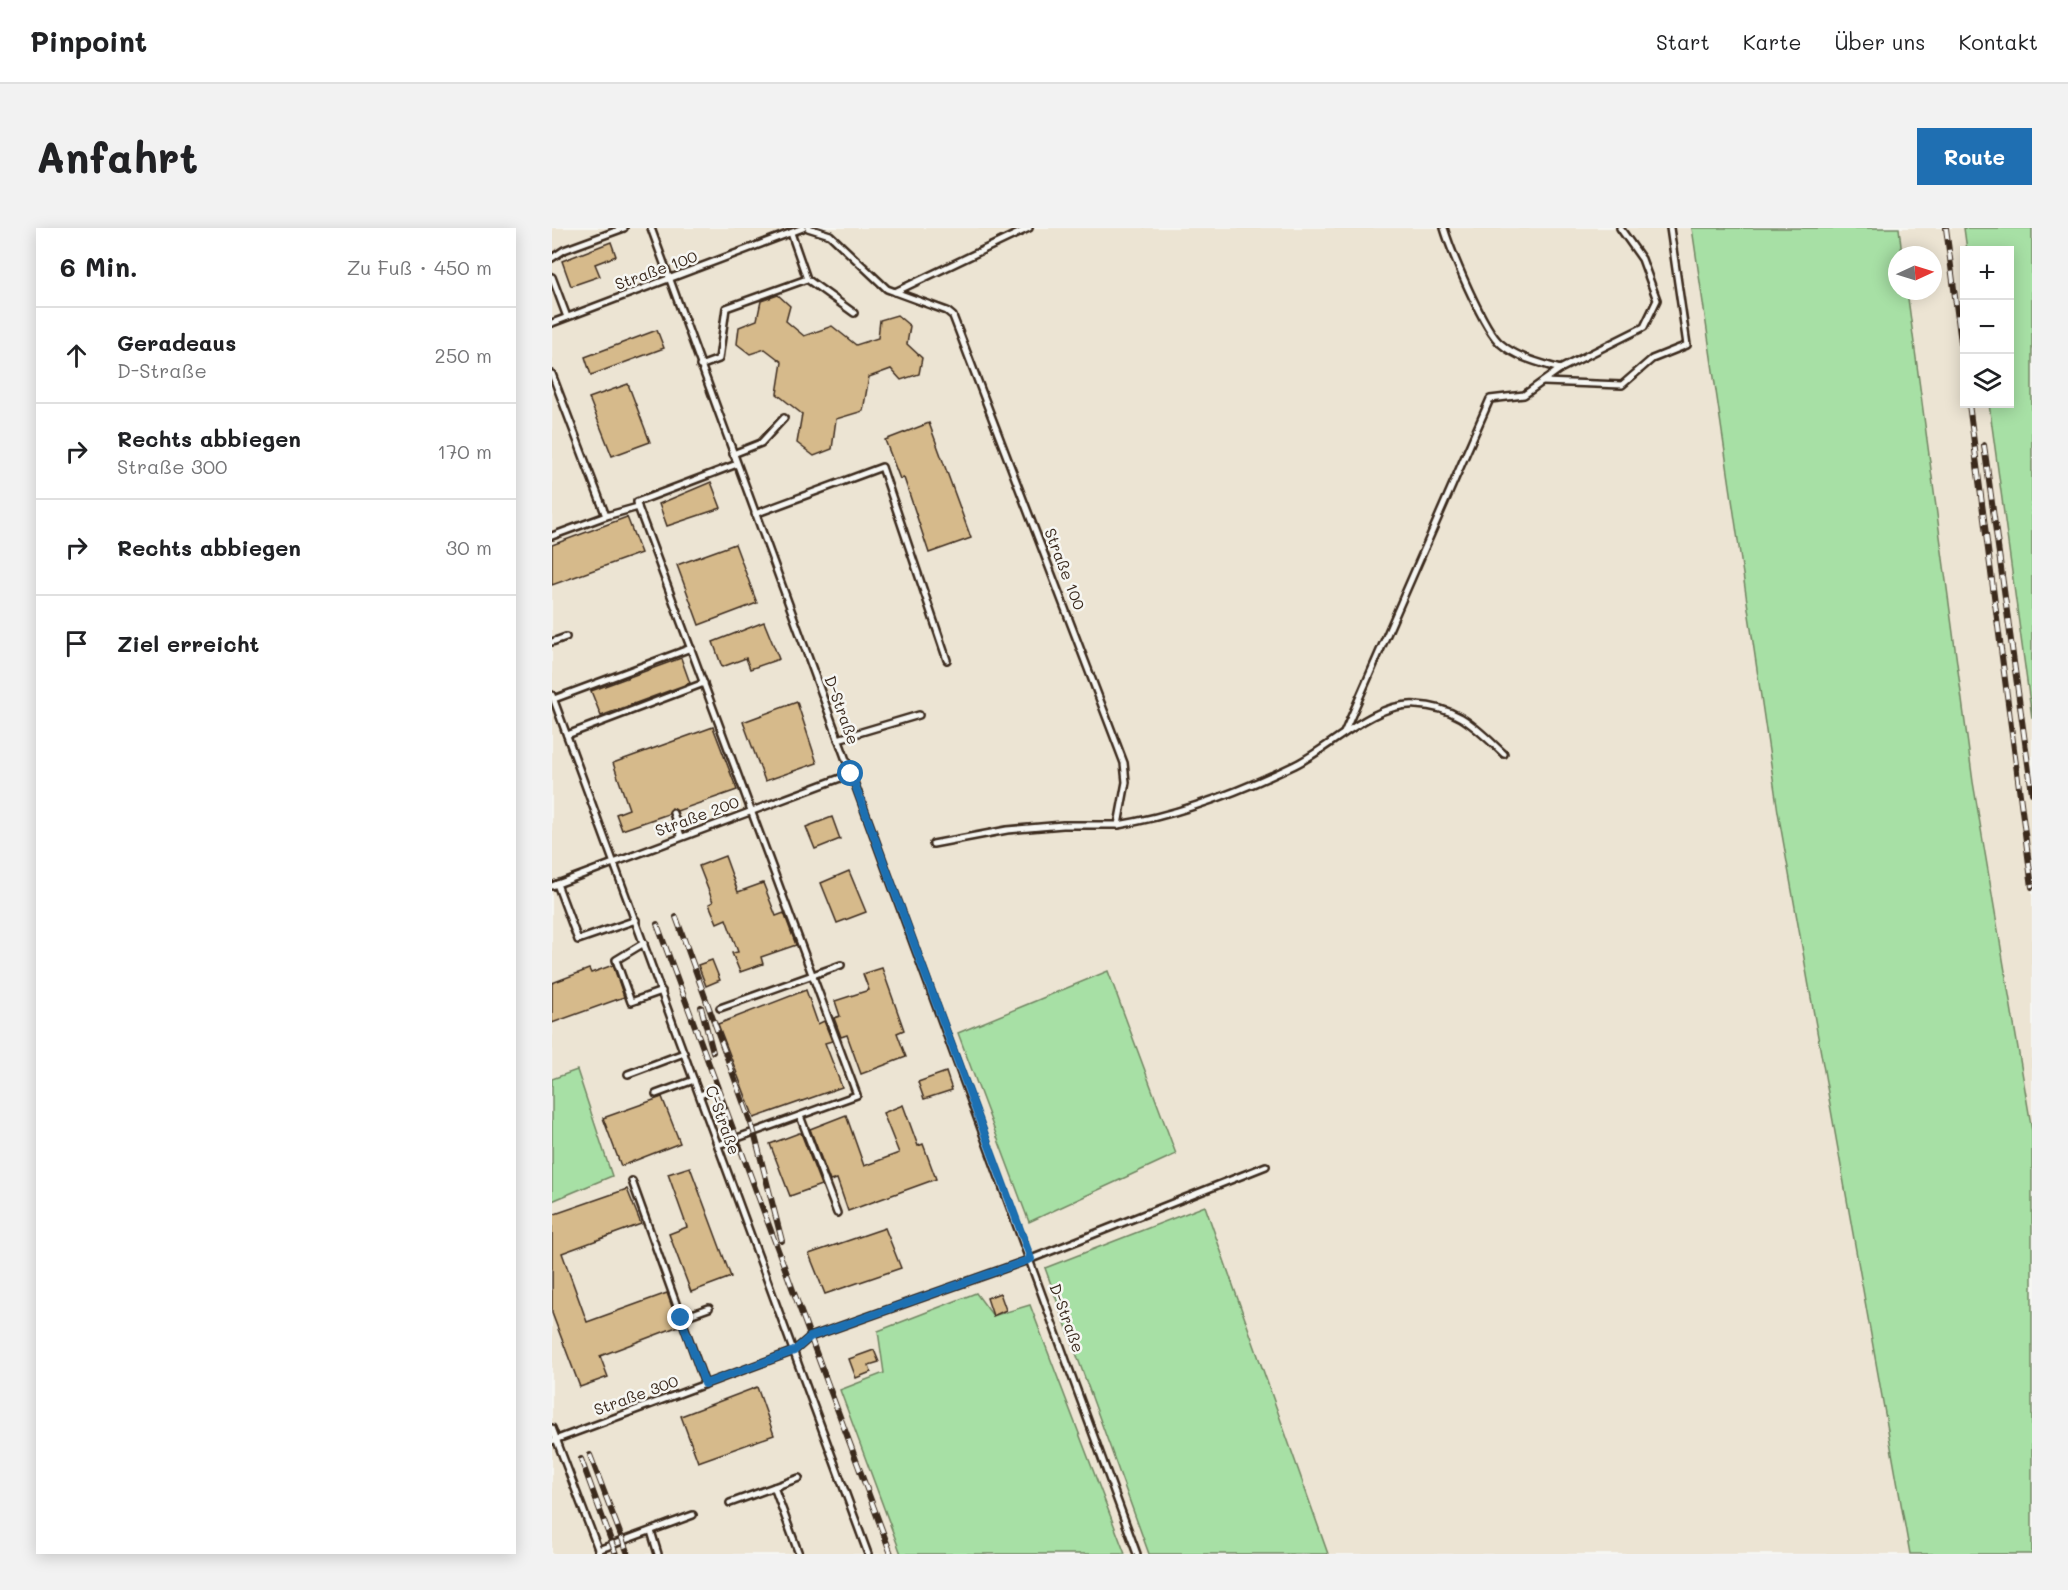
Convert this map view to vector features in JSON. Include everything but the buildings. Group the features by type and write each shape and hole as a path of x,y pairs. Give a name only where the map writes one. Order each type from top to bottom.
{"lane":[{"path":"552,258 564,250 624,228"},
{"name":"D-Straße","path":"651,228 1031,1259 1137,1554"},
{"name":"Straße 100","path":"552,323 669,281 805,228 830,235 887,289 946,311 959,328 1124,763 1126,782 1118,825"},
{"path":"895,292 1029,228"},
{"path":"1444,228 1475,303 1499,344 1520,356 1560,369"},
{"path":"1344,734 1490,399 1524,395 1560,369 1644,327 1657,300 1642,259 1620,228"},
{"path":"1543,382 1622,385 1652,358 1687,345 1670,228"},
{"path":"790,233 807,279 854,313"},
{"path":"552,277 567,317"},
{"path":"700,366 719,358 726,308 807,279"},
{"path":"552,374 606,516"},
{"path":"733,454 761,443 784,418"},
{"path":"718,1145 857,1095 637,502 737,464"},
{"path":"755,514 882,467 947,660"},
{"path":"552,536 638,507"},
{"path":"552,642 566,637"},
{"path":"553,697 691,648"},
{"path":"567,735 704,683"},
{"name":"C-Straße","path":"553,697 868,1554"},
{"path":"933,844 1007,830 1063,825 1118,825 1155,818 1228,794 1297,764 1383,712 1413,704 1442,708 1465,718 1504,754"},
{"path":"838,739 919,715"},
{"name":"Straße 200","path":"555,885 851,774"},
{"path":"673,813 681,836"},
{"path":"555,885 578,940 636,920"},
{"path":"644,944 616,960 631,1002 662,991"},
{"path":"720,1008 841,965"},
{"path":"628,1074 684,1053"},
{"path":"656,1094 694,1080"},
{"path":"700,1095 715,1089"},
{"path":"800,1116 837,1213"},
{"name":"Straße 300","path":"554,1440 794,1351 810,1337 1031,1259 1266,1166"},
{"path":"632,1181 705,1384"},
{"path":"681,1318 709,1308"},
{"path":"552,1428 554,1440 599,1552 693,1515"},
{"path":"730,1503 799,1478"},
{"path":"774,1487 799,1554"},
{"path":"651,1531 658,1554"}],"shaded area":[{"path":"552,228 1692,228 1778,812 1910,1554 552,1554"},
{"path":"1899,228 1964,228 1966,246 1960,246 1960,408 1990,408 2032,718 2032,1131 1973,782 1908,300 1942,300 1942,246 1901,246"}],"green space":[{"path":"1692,228 1899,228 1901,246 1888,246 1888,300 1908,300 1973,782 2032,1131 2032,1554 1910,1554 1778,812"},
{"path":"1964,228 2032,228 2032,718 1990,408 2014,408 2014,246 1966,246"},
{"path":"1108,971 1176,1154 1029,1222 958,1033"},
{"path":"577,1070 612,1176 552,1201 552,1079"},
{"path":"1205,1206 1328,1554 1149,1554 1045,1268"},
{"path":"976,1293 993,1316 1030,1305 1125,1554 901,1554 840,1390 884,1373 878,1331"}],"railway":[{"path":"1946,228 1963,354"},
{"path":"1970,408 2032,887"},
{"path":"1984,445 2032,793"},
{"path":"676,917 754,1132 782,1241"},
{"path":"657,924 891,1554"},
{"path":"701,1007 713,1052"},
{"path":"590,1455 628,1554"},
{"path":"581,1459 616,1554"}],"route":[{"path":"681,1318 705,1384 794,1351 810,1337 1031,1259 851,774"}]}
